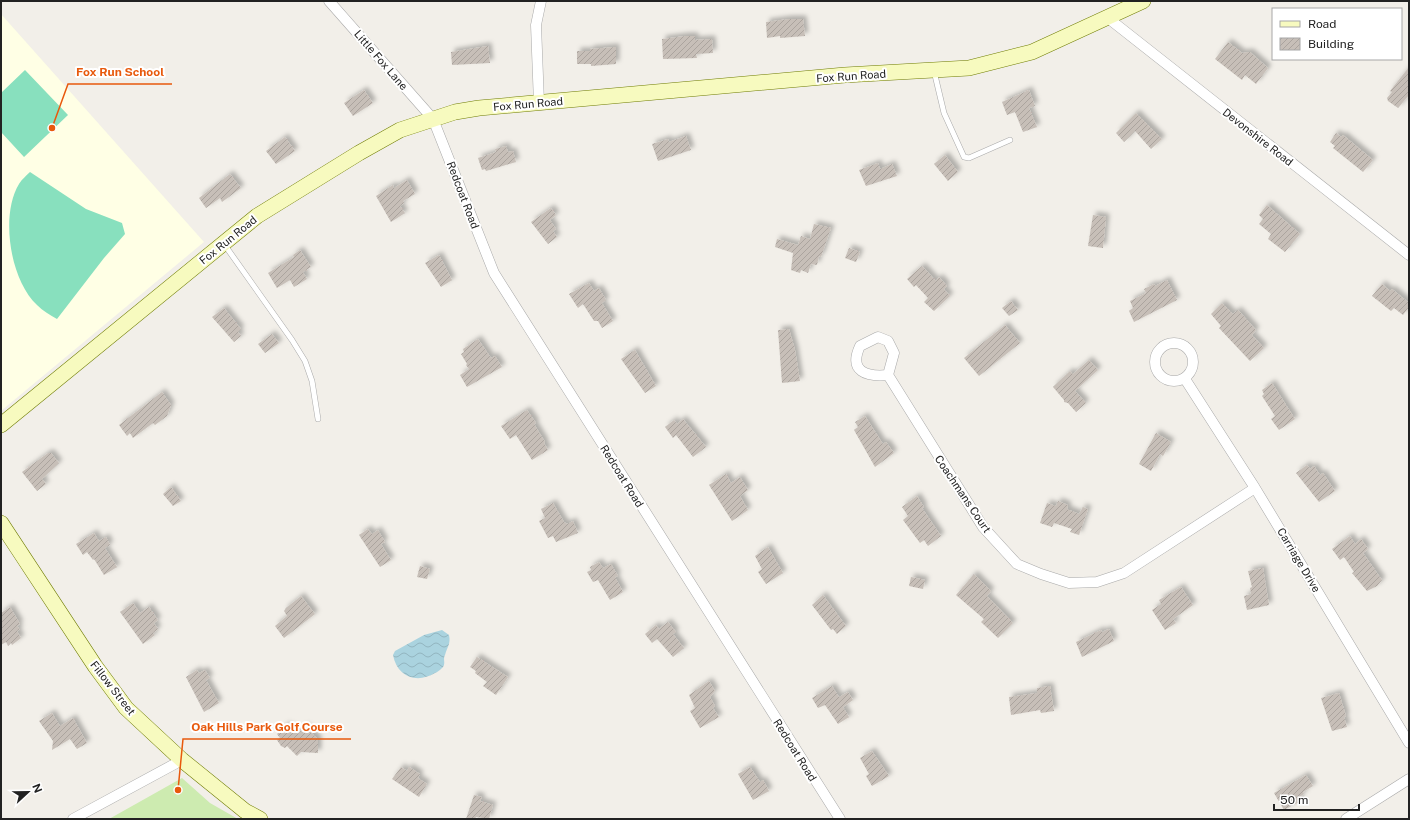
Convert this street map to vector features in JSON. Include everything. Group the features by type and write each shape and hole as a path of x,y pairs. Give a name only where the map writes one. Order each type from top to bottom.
{"street":[{"name":"Little Fox Lane","path":"329,1 433,119"},
{"path":"539,103 536,25 541,1"},
{"name":"Fox Run Road","path":"1,425 257,216 359,153 400,130 455,112 479,108 845,75 968,68 1032,52 1143,1"},
{"name":"Devonshire Road","path":"1108,18 1409,255"},
{"name":"Redcoat Road","path":"433,119 494,273 840,819"},
{"name":"Coachmans Court","path":"888,375 983,527 1017,564 1069,583 1096,582 1124,572 1255,488"},
{"name":"Carriage Drive","path":"1185,379 1255,488 1409,743"},
{"name":"Fillow Street","path":"1,523 95,666 126,708 182,760 245,811 260,819"},
{"path":"73,819 182,760"},
{"path":"1346,819 1409,779"}],"lane":[{"path":"934,70 944,113 964,157 969,158 1010,140"},
{"path":"224,243 292,340 305,362 312,381 318,419"}],"shaded area":[{"path":"1,14 204,242 1,411"}],"green space":[{"path":"25,70 68,115 24,157 1,132 1,93"},
{"path":"30,172 86,209 122,223 125,234 104,258 57,319 39,307 28,294 20,280 14,264 9,229 10,212 13,197 20,182"},
{"path":"182,778 210,803 238,819 109,819"}],"water":[{"path":"442,630 449,635 449,643 444,656 443,667 440,670 428,676 415,678 403,673 399,669 395,663 393,655 395,651 424,635"}],"building":[{"path":"803,19 805,36 780,38 780,36 767,38 766,22"},
{"path":"695,36 695,40 712,39 713,53 696,54 697,58 663,59 662,39"},
{"path":"1228,42 1242,53 1250,52 1268,68 1256,84 1245,75 1242,80 1215,59"},
{"path":"488,46 490,63 452,65 451,52"},
{"path":"616,47 616,64 591,66 591,64 577,64 577,51 590,51 590,49"},
{"path":"1409,67 1409,95 1398,108 1388,101 1387,98 1392,92 1390,91"},
{"path":"364,90 373,103 353,116 344,103"},
{"path":"1029,90 1035,106 1029,108 1037,127 1023,132 1015,112 1007,115 1002,102"},
{"path":"1136,113 1162,139 1151,149 1135,131 1124,142 1116,133"},
{"path":"1336,133 1341,137 1343,135 1373,160 1363,172 1333,148 1335,146 1330,142"},
{"path":"686,136 691,150 658,161 652,144 668,139 669,142"},
{"path":"285,137 295,151 276,164 266,151"},
{"path":"506,146 508,152 513,151 516,162 486,171 485,169 482,170 478,158 496,152 495,149"},
{"path":"945,155 958,172 948,181 934,164"},
{"path":"878,163 880,169 892,164 897,176 866,186 859,170"},
{"path":"230,174 241,188 222,202 220,198 206,208 199,198"},
{"path":"407,180 415,194 403,201 404,203 400,206 405,213 391,222 376,196 393,185 394,188"},
{"path":"1267,205 1300,234 1285,252 1268,239 1271,234 1259,224 1263,219 1259,215"},
{"path":"551,208 556,215 550,220 556,229 553,231 557,237 548,244 531,222"},
{"path":"1093,215 1106,217 1103,248 1088,246"},
{"path":"814,224 831,228 821,257 819,256 817,265 811,264 808,273 801,270 800,273 791,270 793,253 775,247 777,239 798,245 801,236 810,239"},
{"path":"849,248 860,252 856,262 845,258"},
{"path":"300,250 311,267 303,272 307,279 294,287 290,280 277,288 268,273 294,257 293,255"},
{"path":"439,255 452,280 441,287 425,263"},
{"path":"922,266 936,281 939,277 947,286 944,289 950,296 934,311 924,302 928,298 916,285 914,287 907,279"},
{"path":"1167,280 1177,300 1134,322 1129,311 1133,308 1130,301 1146,293 1144,289 1154,284 1155,286"},
{"path":"589,283 594,291 599,288 606,300 602,303 613,321 602,328 598,321 594,321 583,304 578,308 569,294"},
{"path":"1382,284 1390,291 1392,289 1409,303 1409,307 1403,315 1394,308 1391,311 1372,296"},
{"path":"1011,301 1018,310 1009,316 1002,308"},
{"path":"1222,303 1233,314 1238,310 1256,330 1252,335 1264,348 1250,361 1219,328 1221,326 1211,314"},
{"path":"224,308 241,329 238,332 241,336 234,342 212,317"},
{"path":"1005,325 1020,343 979,376 964,358"},
{"path":"789,329 795,350 800,381 782,383 778,330"},
{"path":"272,334 279,343 265,353 258,344"},
{"path":"478,339 491,358 495,356 502,367 467,387 460,375 469,369 461,354 464,352 463,349"},
{"path":"635,350 656,386 645,393 621,359"},
{"path":"1089,360 1098,370 1075,391 1086,403 1076,412 1068,403 1064,402 1053,387 1070,371 1073,374"},
{"path":"1272,383 1295,419 1279,430 1271,419 1275,416 1262,396 1264,394 1262,390"},
{"path":"162,392 171,405 167,416 155,425 153,423 133,438 130,433 127,436 119,425"},
{"path":"527,410 536,423 534,424 548,450 532,460 516,435 510,439 501,426"},
{"path":"865,416 883,444 886,442 894,453 875,467 854,430 858,427 855,422"},
{"path":"683,419 706,447 693,457 676,435 673,438 665,427 674,420 677,424"},
{"path":"1156,433 1171,442 1163,456 1160,454 1151,471 1139,464"},
{"path":"48,453 51,453 59,463 42,479 46,484 37,491 22,472"},
{"path":"1307,465 1310,469 1314,466 1320,475 1323,473 1335,491 1319,502 1296,473"},
{"path":"726,474 731,483 740,477 748,490 740,496 748,510 732,521 709,485"},
{"path":"171,487 181,501 173,506 163,494"},
{"path":"917,496 924,507 922,508 941,536 928,546 924,540 920,543 903,520 908,516 902,507"},
{"path":"1058,501 1068,505 1067,509 1079,514 1083,507 1088,509 1079,535 1070,532 1072,529 1054,523 1052,527 1040,523 1047,503 1056,506"},
{"path":"553,503 564,522 567,524 573,521 578,533 556,542 553,536 548,538 539,521 545,518 541,509"},
{"path":"368,529 372,534 378,530 385,542 381,544 391,560 380,567 359,535"},
{"path":"94,533 99,541 106,537 110,545 105,548 117,567 104,575 94,559 93,560 87,552 83,555 76,544"},
{"path":"1350,536 1355,544 1361,539 1368,549 1363,553 1382,580 1377,586 1367,591 1352,573 1354,572 1344,557 1340,560 1332,549"},
{"path":"768,547 783,573 766,584 758,572 762,569 755,556"},
{"path":"599,562 603,568 611,564 618,576 615,577 623,592 610,600 598,580 593,582 587,572 591,570 590,567"},
{"path":"420,566 430,569 427,579 417,577"},
{"path":"1263,568 1269,605 1247,610 1244,596 1251,594 1250,588 1252,587 1248,571"},
{"path":"974,574 991,591 987,596 1013,623 998,638 981,622 984,619 956,595"},
{"path":"911,577 925,580 923,589 909,586"},
{"path":"1181,587 1193,605 1173,619 1176,623 1165,630 1152,610 1161,604 1159,600"},
{"path":"823,595 846,626 837,634 833,629 831,630 812,605"},
{"path":"301,596 315,614 284,638 275,626 287,616 284,611 286,608"},
{"path":"133,603 140,613 149,607 158,620 154,623 158,629 153,633 155,635 143,644 120,612"},
{"path":"10,607 20,624 17,626 20,629 17,631 21,638 12,645 11,643 8,646 6,642 1,645 1,613"},
{"path":"668,622 676,632 673,634 684,648 673,657 657,639 652,643 645,634 656,625 659,629"},
{"path":"1109,629 1114,641 1082,657 1076,642 1101,630 1102,632"},
{"path":"477,657 508,677 496,695 483,686 487,682 470,667"},
{"path":"197,670 199,673 205,670 210,678 206,680 219,703 204,712 186,677"},
{"path":"709,681 715,691 710,697 715,706 713,708 719,717 700,728 690,711 695,708 689,695"},
{"path":"832,686 839,697 848,692 853,700 843,707 849,717 838,724 825,705 818,708 812,698"},
{"path":"1050,686 1054,711 1041,713 1040,710 1011,715 1009,697 1037,693 1037,688"},
{"path":"1339,693 1346,716 1344,717 1347,727 1332,731 1321,698"},
{"path":"52,713 60,726 73,718 87,743 77,749 70,739 52,750 53,741 39,721"},
{"path":"286,725 290,728 291,727 298,734 305,726 318,739 318,753 301,752 297,756 287,746 285,748 281,746 277,740 280,738 277,734"},
{"path":"872,751 889,776 872,786 866,776 869,774 860,758"},
{"path":"401,767 407,771 409,767 420,774 418,778 427,784 419,797 392,779"},
{"path":"750,767 760,782 763,780 769,791 753,800 738,774"},
{"path":"1306,775 1313,786 1303,792 1304,794 1299,797 1301,801 1284,810 1274,793"},
{"path":"474,795 482,797 480,801 493,805 489,819 476,817 475,819 466,819"}],"place":[{"name":"Fox Run School","path":"52,128"},
{"name":"Oak Hills Park Golf Course","path":"178,790"}]}
